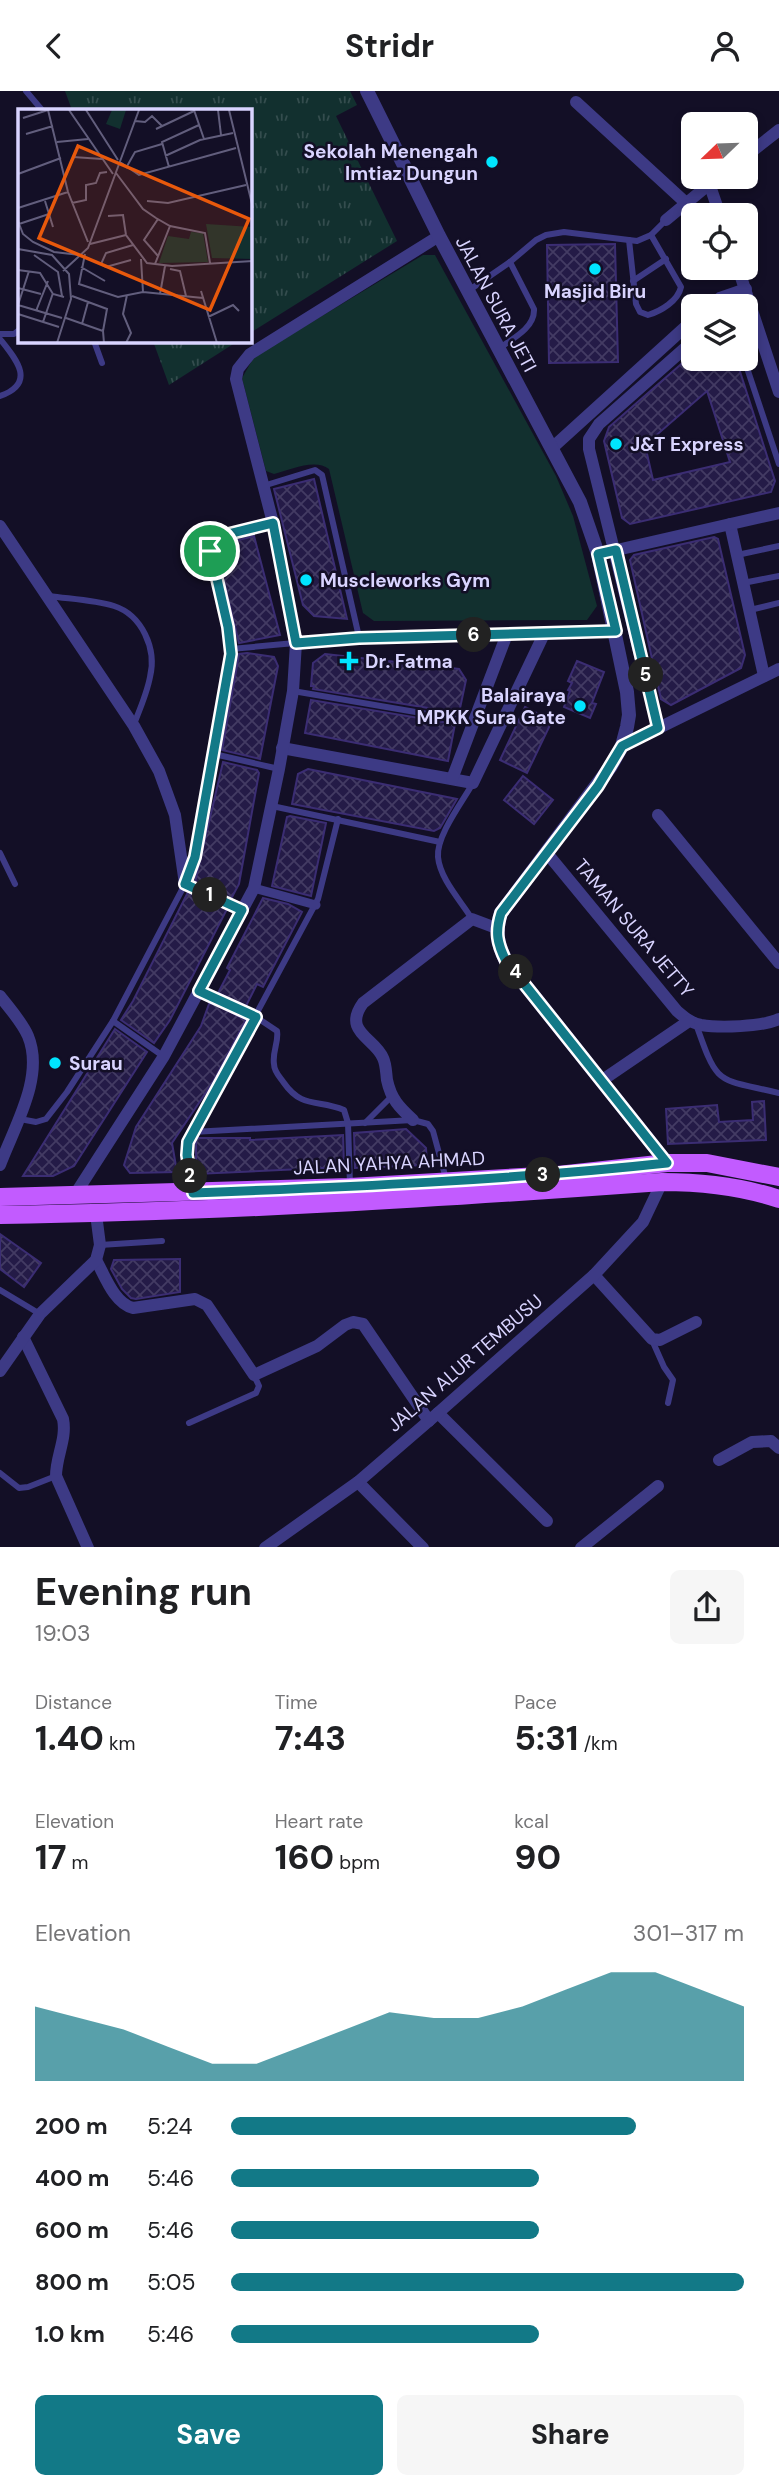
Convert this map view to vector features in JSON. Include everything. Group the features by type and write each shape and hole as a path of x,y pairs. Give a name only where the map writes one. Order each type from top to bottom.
{"main road":[{"name":"JALAN YAHYA AHMAD","path":"0,1197 350,1187 558,1175 667,1163 707,1163 779,1177"},
{"name":"JALAN YAHYA AHMAD","path":"0,1215 96,1214 388,1202 662,1182 702,1182 758,1192 779,1199"}],"street":[{"name":"JALAN SURA JETI","path":"367,91 439,236 580,502 598,554 616,631 629,715 622,746"},
{"path":"576,102 686,203 702,189"},
{"path":"758,147 779,130"},
{"path":"666,220 681,207"},
{"path":"76,1193 164,1056 254,888 272,806 293,691 296,643 273,523 236,379 238,369 250,354 439,236"},
{"path":"743,280 747,294"},
{"path":"730,294 746,289"},
{"path":"552,448 681,331"},
{"path":"758,334 779,392"},
{"path":"658,728 589,449 589,439 599,424 681,352"},
{"path":"598,554 779,513"},
{"path":"730,524 764,676"},
{"path":"0,526 134,726 159,771 170,800 185,884"},
{"path":"296,643 359,638 616,631"},
{"path":"452,779 507,634"},
{"path":"282,748 473,783 544,634"},
{"path":"667,1163 506,961 498,945 496,928 501,913 598,786 622,746 779,669"},
{"path":"658,815 779,963"},
{"name":"TAMAN SURA JETTY","path":"546,852 677,1011 692,1022 764,1024 779,1019"},
{"path":"254,888 316,905"},
{"path":"413,1120 391,1097 385,1060 363,1035 356,1018 358,1011 363,1003 472,919 496,928"},
{"path":"0,996 27,1036 34,1062 33,1079 18,1118 6,1134 0,1165"},
{"path":"601,1081 692,1022"},
{"path":"756,1171 779,1169"},
{"name":"JALAN ALUR TEMBUSU","path":"266,1547 358,1482 594,1275 643,1222 662,1182"},
{"path":"0,1371 40,1314 96,1260 100,1245 96,1214"},
{"path":"96,1260 118,1298 126,1306 133,1308 195,1299 207,1305 254,1375 317,1346 345,1325 358,1322 363,1324 434,1417 547,1521"},
{"path":"594,1275 652,1339 660,1341 696,1322"},
{"path":"23,1337 63,1419 65,1434 56,1476 88,1547"},
{"path":"719,1460 757,1440 771,1441 779,1448"},
{"path":"358,1482 422,1547"},
{"path":"582,1547 658,1486"}],"lane":[{"path":"26,91 41,109"},
{"path":"468,291 536,240 554,233 637,241 651,235 666,220"},
{"path":"629,240 636,304 640,312 648,315 657,313 676,297 681,287 651,235"},
{"path":"633,281 666,258"},
{"path":"498,349 529,325 534,315 534,309 510,262"},
{"path":"0,396 15,389 21,377 19,364 0,337 18,331"},
{"path":"95,343 102,363"},
{"path":"748,371 779,464"},
{"path":"263,486 316,470 322,474 359,638"},
{"path":"18,1118 36,1122 50,1115 113,1021 185,884 195,857 230,665 231,649 209,544 216,537 273,523"},
{"path":"737,555 779,546"},
{"path":"743,583 779,576"},
{"path":"48,596 113,606 131,614 139,622 148,643 151,675 134,726"},
{"path":"750,610 779,603"},
{"path":"231,649 296,643"},
{"path":"293,691 475,722"},
{"path":"214,754 279,769"},
{"path":"472,919 441,867 438,856 440,842 473,783"},
{"path":"272,806 440,842"},
{"path":"193,1193 187,1155 192,1132 316,905 338,819"},
{"path":"0,853 15,884"},
{"path":"185,884 242,910"},
{"path":"199,991 256,1017 277,1031 278,1039 273,1054 274,1069 293,1096 309,1103 333,1105 344,1110 348,1123 350,1187"},
{"path":"113,1021 164,1056"},
{"path":"692,1022 712,1067 721,1077 729,1082 779,1093"},
{"path":"365,1123 391,1097"},
{"path":"192,1132 413,1120 428,1124 433,1131 447,1181"},
{"path":"100,1245 162,1241"},
{"path":"0,1290 40,1314"},
{"path":"652,1339 663,1367 673,1380 668,1403"},
{"path":"188,1423 256,1393 259,1386 254,1375"},
{"path":"0,1473 19,1488 56,1476"}],"green space":[{"path":"65,91 350,91 357,105 336,116 397,241 252,332 252,109 72,109"},
{"path":"423,255 435,255 556,476 573,516 597,606 587,620 374,621 363,613 329,469 310,465 274,474 266,471 242,378 254,357"},
{"path":"154,343 235,343 169,385"}],"building":[{"path":"615,244 618,362 549,363 547,245"},
{"path":"681,364 681,371 740,371 775,481 771,492 630,524 622,518 604,441 609,427","holes":["707,391 730,462 653,480 645,445"]},
{"path":"314,479 347,619 314,616 303,605 274,489"},
{"path":"254,536 280,635 239,643 215,546"},
{"path":"714,537 718,539 745,655 741,668 671,705 661,699 630,560 634,555"},
{"path":"239,654 274,657 278,666 260,759 222,750"},
{"path":"325,654 459,669 466,680 459,713 313,689 313,663"},
{"path":"577,661 604,672 592,703 596,704 590,718 564,707 572,683 568,681"},
{"path":"311,700 455,724 448,761 305,733"},
{"path":"525,707 552,721 527,773 500,760"},
{"path":"223,762 257,770 259,773 239,884 231,899 195,882"},
{"path":"308,769 457,799 440,828 434,831 292,804 298,774"},
{"path":"523,776 553,800 534,824 504,800"},
{"path":"287,817 326,823 311,896 272,886"},
{"path":"188,892 227,909 170,1020 154,1043 121,1020"},
{"path":"263,898 288,904 302,912 263,987 257,984 246,1006 218,993 230,970 227,968"},
{"path":"213,1003 246,1020 213,1082 172,1143 177,1172 130,1173 124,1165 136,1127 201,1026 209,1004"},
{"path":"115,1029 147,1052 74,1166 53,1176 23,1176"},
{"path":"764,1101 766,1140 668,1144 666,1109 717,1105 719,1122 753,1120 752,1102"},
{"path":"406,1129 426,1148 427,1165 355,1168 354,1133"},
{"path":"343,1135 344,1167 196,1174 196,1138 250,1140"},
{"path":"0,1234 41,1263 24,1287 0,1269"},
{"path":"180,1259 180,1292 136,1299 122,1289 111,1269 114,1260"}],"place":[{"name":"Sekolah Menengah Imtiaz Dungun","path":"492,162"},
{"name":"Masjid Biru","path":"595,269"},
{"name":"J&T Express","path":"616,444"},
{"name":"Muscleworks Gym","path":"306,580"},
{"name":"Dr. Fatma","path":"349,661"},
{"name":"Balairaya MPKK Sura Gate","path":"580,706"},
{"name":"Surau","path":"55,1063"}],"route":[{"path":"273,523 296,643 359,638 616,631 598,554 616,550 658,728 622,746 598,786 501,913 496,928 498,945 506,961 667,1163 558,1175 193,1193 187,1155 188,1142 256,1017 199,991 242,910 185,884 195,857 230,665 228,627 210,551 209,544 216,537 273,523"}]}
